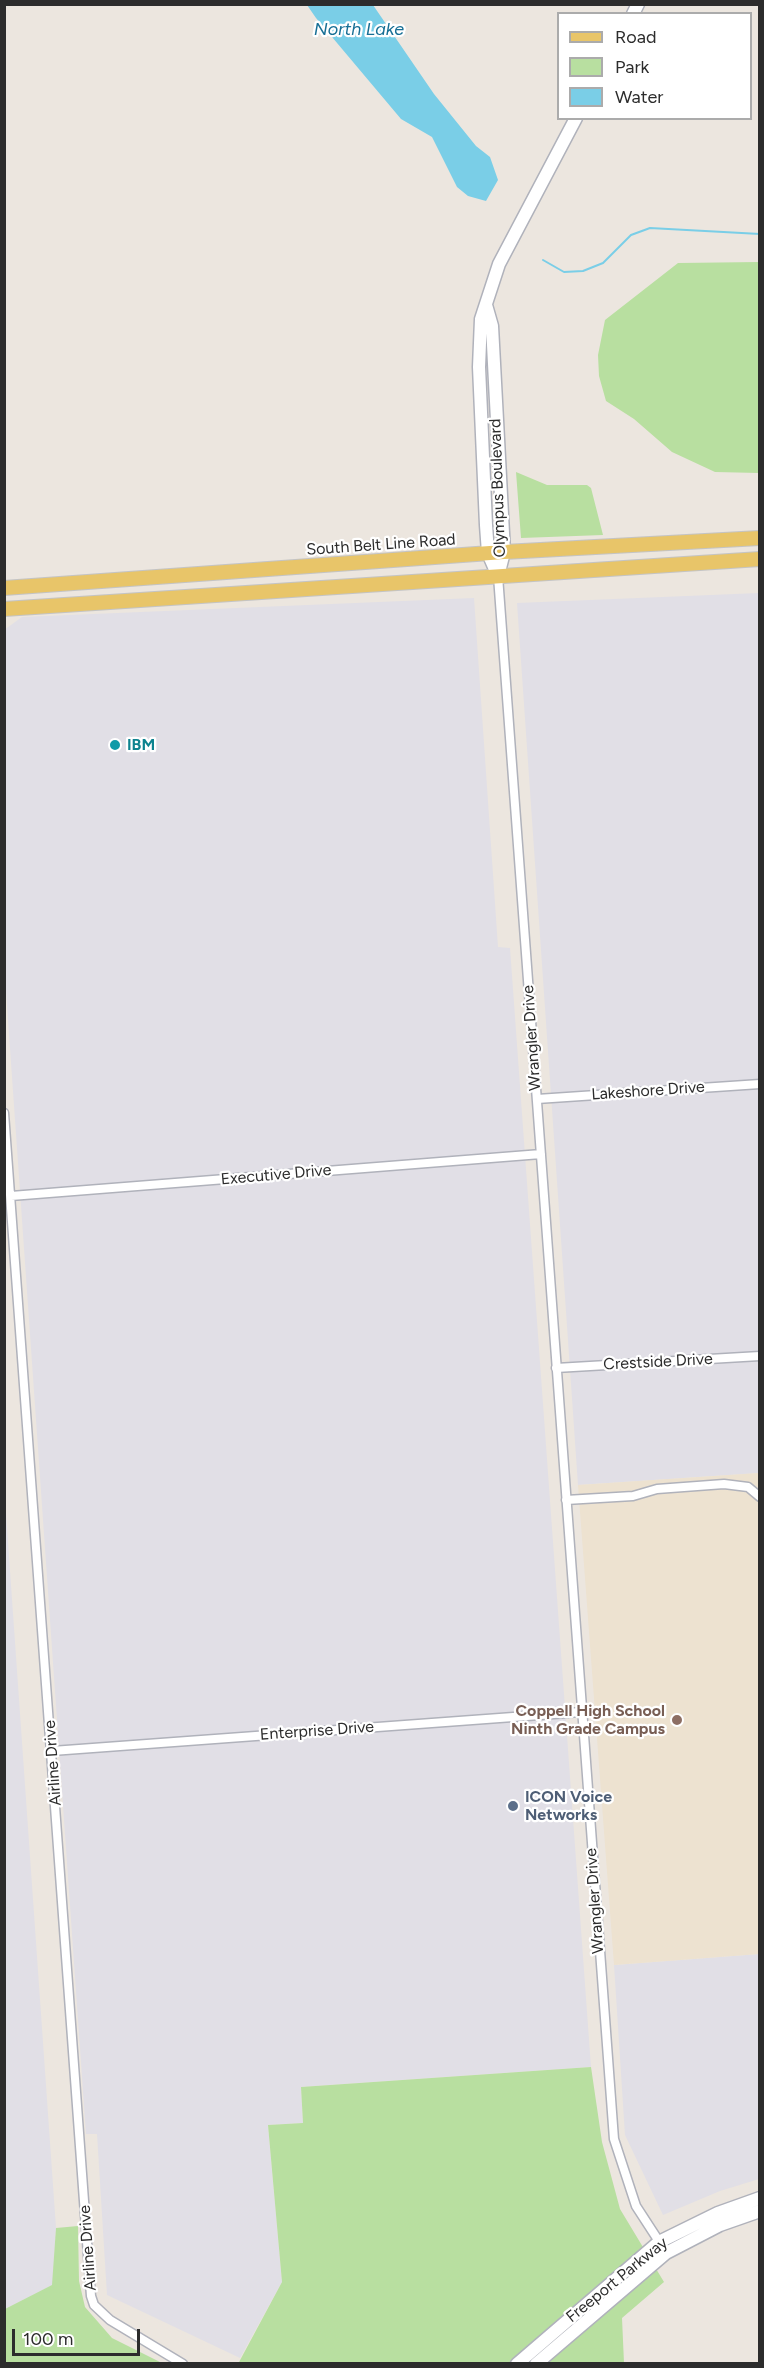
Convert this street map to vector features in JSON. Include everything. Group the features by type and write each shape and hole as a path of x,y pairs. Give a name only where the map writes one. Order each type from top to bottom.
{"main road":[{"name":"South Belt Line Road","path":"4,588 488,553 759,538"},
{"path":"4,609 759,559"},
{"path":"212,574 212,595"}],"street":[{"name":"Olympus Boulevard","path":"498,576 488,553 479,367 481,319 499,264 575,120"},
{"name":"Olympus Boulevard","path":"486,305 492,326 504,552 498,576"},
{"path":"480,398 495,397"},
{"name":"Wrangler Drive","path":"498,576 614,2139 636,2206 663,2248"},
{"name":"Lakeshore Drive","path":"537,1099 759,1084"},
{"name":"Airline Drive","path":"4,1113 91,2296 94,2304 110,2320 183,2364"},
{"name":"Executive Drive","path":"11,1196 541,1154"},
{"name":"Crestside Drive","path":"556,1368 759,1356"},
{"path":"566,1500 633,1496 657,1489 724,1484 748,1487 759,1497"},
{"name":"Enterprise Drive","path":"52,1751 581,1712"},
{"name":"Freeport Parkway","path":"536,2364 663,2248 678,2231 759,2198"},
{"name":"Freeport Parkway","path":"517,2364 663,2248 759,2211"}],"shaded area":[{"path":"759,593 759,1473 578,1485 517,603"},
{"path":"474,598 498,947 510,948 591,2067 301,2087 303,2123 268,2125 282,2282 240,2358 107,2295 97,2134 86,2134 5,977 4,630 22,617"},
{"name":"Coppell High School Ninth Grade Campus","path":"759,1473 759,1954 614,1965 578,1485"},
{"path":"4,1485 56,2228 53,2285 5,2309"},
{"path":"759,1954 759,2179 720,2191 663,2215 625,2135 614,1965"}],"green space":[{"path":"759,262 759,473 715,472 672,452 634,419 606,401 599,376 598,355 605,320 678,263"},
{"path":"516,472 547,485 587,485 591,488 603,535 521,538"},
{"path":"591,2067 602,2142 620,2209 664,2282 622,2318 624,2363 238,2364 282,2282 268,2125 303,2123 301,2087"},
{"path":"78,2226 79,2281 85,2307 112,2338 162,2363 5,2363 5,2309 52,2285 56,2228"}],"water":[{"name":"North Lake","path":"307,5 373,5 434,94 476,146 490,157 498,180 486,201 468,196 457,187 432,137 401,119"}],"waterway":[{"path":"543,260 564,272 583,271 603,263 631,235 650,228 760,234"}],"place":[{"name":"IBM","path":"115,745"},
{"name":"Coppell High School Ninth Grade Campus","path":"677,1720"},
{"name":"ICON Voice Networks","path":"513,1806"}]}
